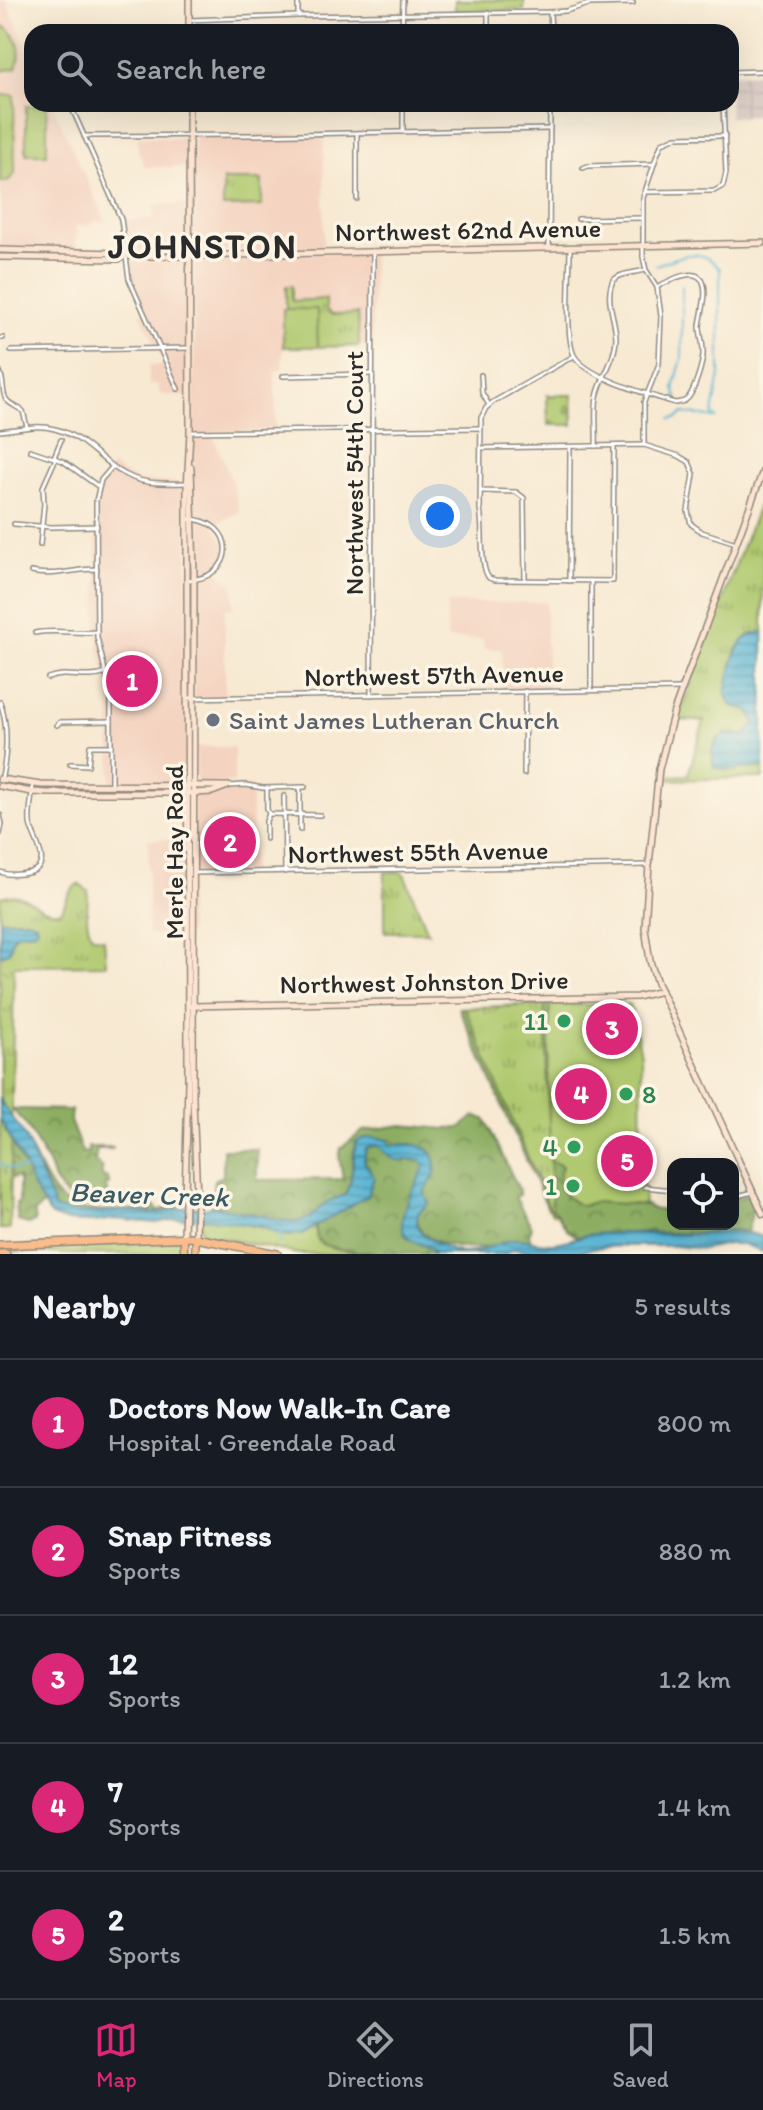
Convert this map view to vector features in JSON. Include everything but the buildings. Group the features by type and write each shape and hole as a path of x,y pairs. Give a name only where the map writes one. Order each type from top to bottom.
{"highway":[{"path":"0,1245 196,1237 277,1254"}],"main road":[{"path":"189,0 189,24"},
{"name":"Merle Hay Road","path":"189,112 191,1006 197,1197 195,1254"},
{"name":"Northwest 62nd Avenue","path":"0,250 190,256 763,243"},
{"name":"Northwest 62nd Avenue","path":"0,257 119,259 126,256"},
{"path":"763,471 668,729 659,769 645,937 661,991 763,1214"},
{"path":"0,783 32,792 228,786"},
{"path":"0,783 111,789"},
{"name":"Northwest Johnston Drive","path":"191,1006 637,997 661,991"},
{"name":"Merle Hay Road","path":"184,1254 191,1006"}],"street":[{"path":"298,0 298,16"},
{"path":"402,24 403,0"},
{"path":"189,20 550,12 589,4 633,3"},
{"path":"488,12 488,24"},
{"path":"550,12 551,24"},
{"path":"739,72 763,71"},
{"path":"74,112 121,219 129,279 178,389"},
{"path":"403,112 403,132"},
{"path":"549,248 550,112"},
{"path":"646,192 719,189 723,186 726,173 724,112"},
{"path":"84,136 550,129"},
{"path":"357,133 357,199"},
{"path":"644,445 646,393 658,369 661,316 657,287 646,270 641,246 643,198 662,143 671,138 725,136"},
{"path":"583,168 654,164"},
{"path":"578,219 642,218"},
{"path":"570,249 570,336 574,356 587,370 675,403 683,401 692,392 703,357 700,330 704,283 692,274 657,287"},
{"name":"Northwest 54th Court","path":"371,695 373,251"},
{"path":"596,446 597,399 615,352 612,283 620,276 646,270"},
{"path":"11,351 190,348"},
{"path":"574,356 489,405 481,418 480,509 483,569 489,578 613,581 614,446"},
{"path":"0,372 4,380 4,396 23,411 27,427"},
{"path":"283,376 372,374"},
{"path":"481,375 482,393 489,405"},
{"path":"0,431 49,427 72,435 129,477 141,481 190,483"},
{"path":"190,432 480,428"},
{"path":"40,545 43,487 61,440"},
{"path":"481,448 644,445 679,456 689,462 694,474 688,511 691,524 702,532 736,543"},
{"path":"569,581 570,447"},
{"path":"30,450 68,464 99,487"},
{"path":"111,789 111,695 97,632 96,501 106,472 113,466"},
{"path":"480,491 516,492 524,498 525,580"},
{"path":"190,519 206,522 217,529 226,548 224,560 216,571 205,578 190,580"},
{"path":"14,524 97,526"},
{"path":"31,572 49,575 97,569"},
{"path":"591,581 591,690"},
{"path":"35,633 97,632"},
{"path":"48,678 61,674 91,677 107,673"},
{"name":"Northwest 57th Avenue","path":"191,698 682,689"},
{"path":"524,774 525,691"},
{"path":"0,702 6,731 6,756 0,783"},
{"path":"57,725 60,722 111,721"},
{"path":"70,764 88,765 90,746 111,746"},
{"path":"0,872 25,874 41,865 42,855 31,827 33,785"},
{"path":"228,786 302,787 300,830"},
{"path":"266,839 269,814 267,788"},
{"path":"284,796 285,872"},
{"path":"269,814 320,815"},
{"path":"0,815 0,834"},
{"name":"Northwest 55th Avenue","path":"191,873 649,865"},
{"path":"645,1187 667,1189"},
{"path":"739,1196 753,1192"}],"shaded area":[{"path":"0,0 6,0 24,41 24,112 56,112 106,221 76,226 76,249 73,252 0,250"},
{"path":"763,73 763,116 729,117 729,112 739,112 739,74"},
{"path":"324,134 324,250 197,252 194,243 194,135"},
{"path":"138,137 184,139 186,167 146,167 138,152"},
{"path":"154,204 186,204 184,250 128,249 123,220 154,219"},
{"path":"373,251 372,346 283,347 282,370 275,371 276,430 214,432 234,486 240,515 238,512 214,526 225,542 225,556 217,571 233,585 234,608 225,609 225,695 228,697 194,698 194,261 202,258"},
{"path":"180,258 186,263 186,397 160,394 158,385 149,385 149,366 165,365 140,313 146,310 132,282 129,268 133,261 139,259"},
{"path":"113,466 141,481 188,483 187,786 111,786 111,695 98,647 96,501 101,480"},
{"path":"546,602 549,690 503,690 502,649 484,649 483,639 447,639 447,603"},
{"path":"196,747 234,747 234,782 199,784 196,780"},
{"path":"228,786 252,786 252,872 193,873 194,793 212,792"},
{"path":"148,839 187,840 189,934 148,934"}],"green space":[{"path":"455,0 524,0 524,10 455,11"},
{"path":"0,24 15,37 19,55 16,68 0,71"},
{"path":"0,95 14,95 15,174 7,182 0,182"},
{"path":"26,112 47,112 47,154 26,154"},
{"path":"223,180 262,180 262,206 223,207"},
{"path":"286,286 292,286 292,301 326,299 326,310 332,315 358,314 359,346 318,347 317,309 286,309"},
{"path":"283,309 317,309 318,347 283,347"},
{"path":"547,395 572,395 573,425 548,425"},
{"path":"763,493 763,778 664,780 665,776 688,775 704,721 677,720"},
{"path":"385,872 404,874 428,932 385,932"},
{"path":"78,884 88,891 88,925 92,936 104,939 106,965 14,966 10,1229 0,1229 0,897 19,896 45,910 61,911"},
{"path":"550,1004 549,1160 562,1166 559,1180 565,1195 582,1206 593,1202 647,1205 657,1210 667,1208 667,1230 733,1230 694,1234 644,1232 576,1236 567,1230 555,1211 548,1209 459,1008"},
{"path":"630,1004 641,1054 642,1184 645,1189 642,1216 552,1214 545,1005"},
{"path":"545,1005 552,1214 465,1008"},
{"path":"12,1109 71,1110 70,1121 82,1152 88,1153 88,1147 113,1147 97,1149 95,1161 102,1168 102,1177 109,1181 109,1185 105,1185 107,1198 124,1206 78,1204 68,1198 54,1181 25,1123"},
{"path":"475,1116 485,1119 519,1190 516,1199 532,1227 529,1234 531,1241 488,1248 465,1248 431,1239 420,1228 418,1213 425,1208 425,1189 434,1176 413,1144 390,1145 388,1140 354,1150 351,1180 345,1195 326,1203 310,1218 298,1222 275,1220 212,1206 214,1180 223,1176 223,1149 257,1149 257,1180 343,1179 339,1157 341,1148 363,1131 402,1125 460,1128"},
{"path":"0,1119 43,1203 35,1212 35,1222 28,1224 18,1221 19,1178 5,1177"},
{"path":"376,1145 400,1160 421,1159 424,1167 420,1179 404,1210 411,1241 426,1246 435,1254 359,1251 330,1247 318,1240 316,1226 367,1196 374,1177 364,1161 366,1149"},
{"path":"31,1149 50,1186 63,1202 72,1207 151,1211 153,1205 157,1211 179,1204 179,1208 153,1214 123,1211 84,1213 54,1208"},
{"path":"748,1195 753,1210 747,1232 733,1230 739,1230 739,1197"},
{"path":"200,1219 290,1234 316,1226 316,1237 322,1244 372,1254 299,1254 203,1234"},
{"path":"182,1239 182,1254 72,1254 0,1250 0,1248"}],"water":[{"path":"763,632 763,767 714,767 712,754 720,737 726,734 745,736 755,723 749,710 732,706 726,694 732,665 741,643 749,636"},
{"path":"26,919 36,923 37,929 17,933 12,939 10,951 0,956 0,920"},
{"path":"0,1098 28,1142 54,1208 63,1210 151,1213 212,1206 298,1222 310,1218 326,1202 345,1195 351,1180 356,1142 376,1137 389,1140 390,1145 414,1145 432,1153 436,1169 425,1192 429,1203 418,1213 417,1225 430,1239 457,1252 476,1252 515,1239 552,1243 605,1233 736,1232 763,1237 763,1252 743,1244 728,1244 703,1249 674,1246 593,1248 573,1254 514,1249 504,1254 435,1254 410,1240 403,1231 407,1203 424,1167 421,1160 392,1158 376,1145 366,1149 364,1161 374,1177 367,1196 304,1233 288,1236 262,1227 205,1218 156,1223 115,1219 65,1221 51,1216 31,1184 0,1119"}],"waterway":[{"path":"656,265 682,256 698,255 720,269 720,375 713,413 717,418"},
{"path":"677,398 674,388 682,358 682,285"},
{"path":"671,419 684,413 715,418"},
{"path":"0,1163 7,1168 25,1169"},
{"path":"280,1244 281,1233"}],"place":[{"name":"Doctors Now Walk-In Care","path":"132,681"},
{"name":"Saint James Lutheran Church","path":"213,720"},
{"name":"Snap Fitness","path":"230,842"},
{"name":"11","path":"564,1021"},
{"name":"12","path":"612,1029"},
{"name":"7","path":"581,1094"},
{"name":"8","path":"626,1094"},
{"name":"4","path":"574,1147"},
{"name":"2","path":"627,1161"},
{"name":"1","path":"573,1186"}],"district":[{"name":"JOHNSTON","path":"203,246"}],"water label":[{"name":"Beaver Creek","path":"149,1194"}]}
